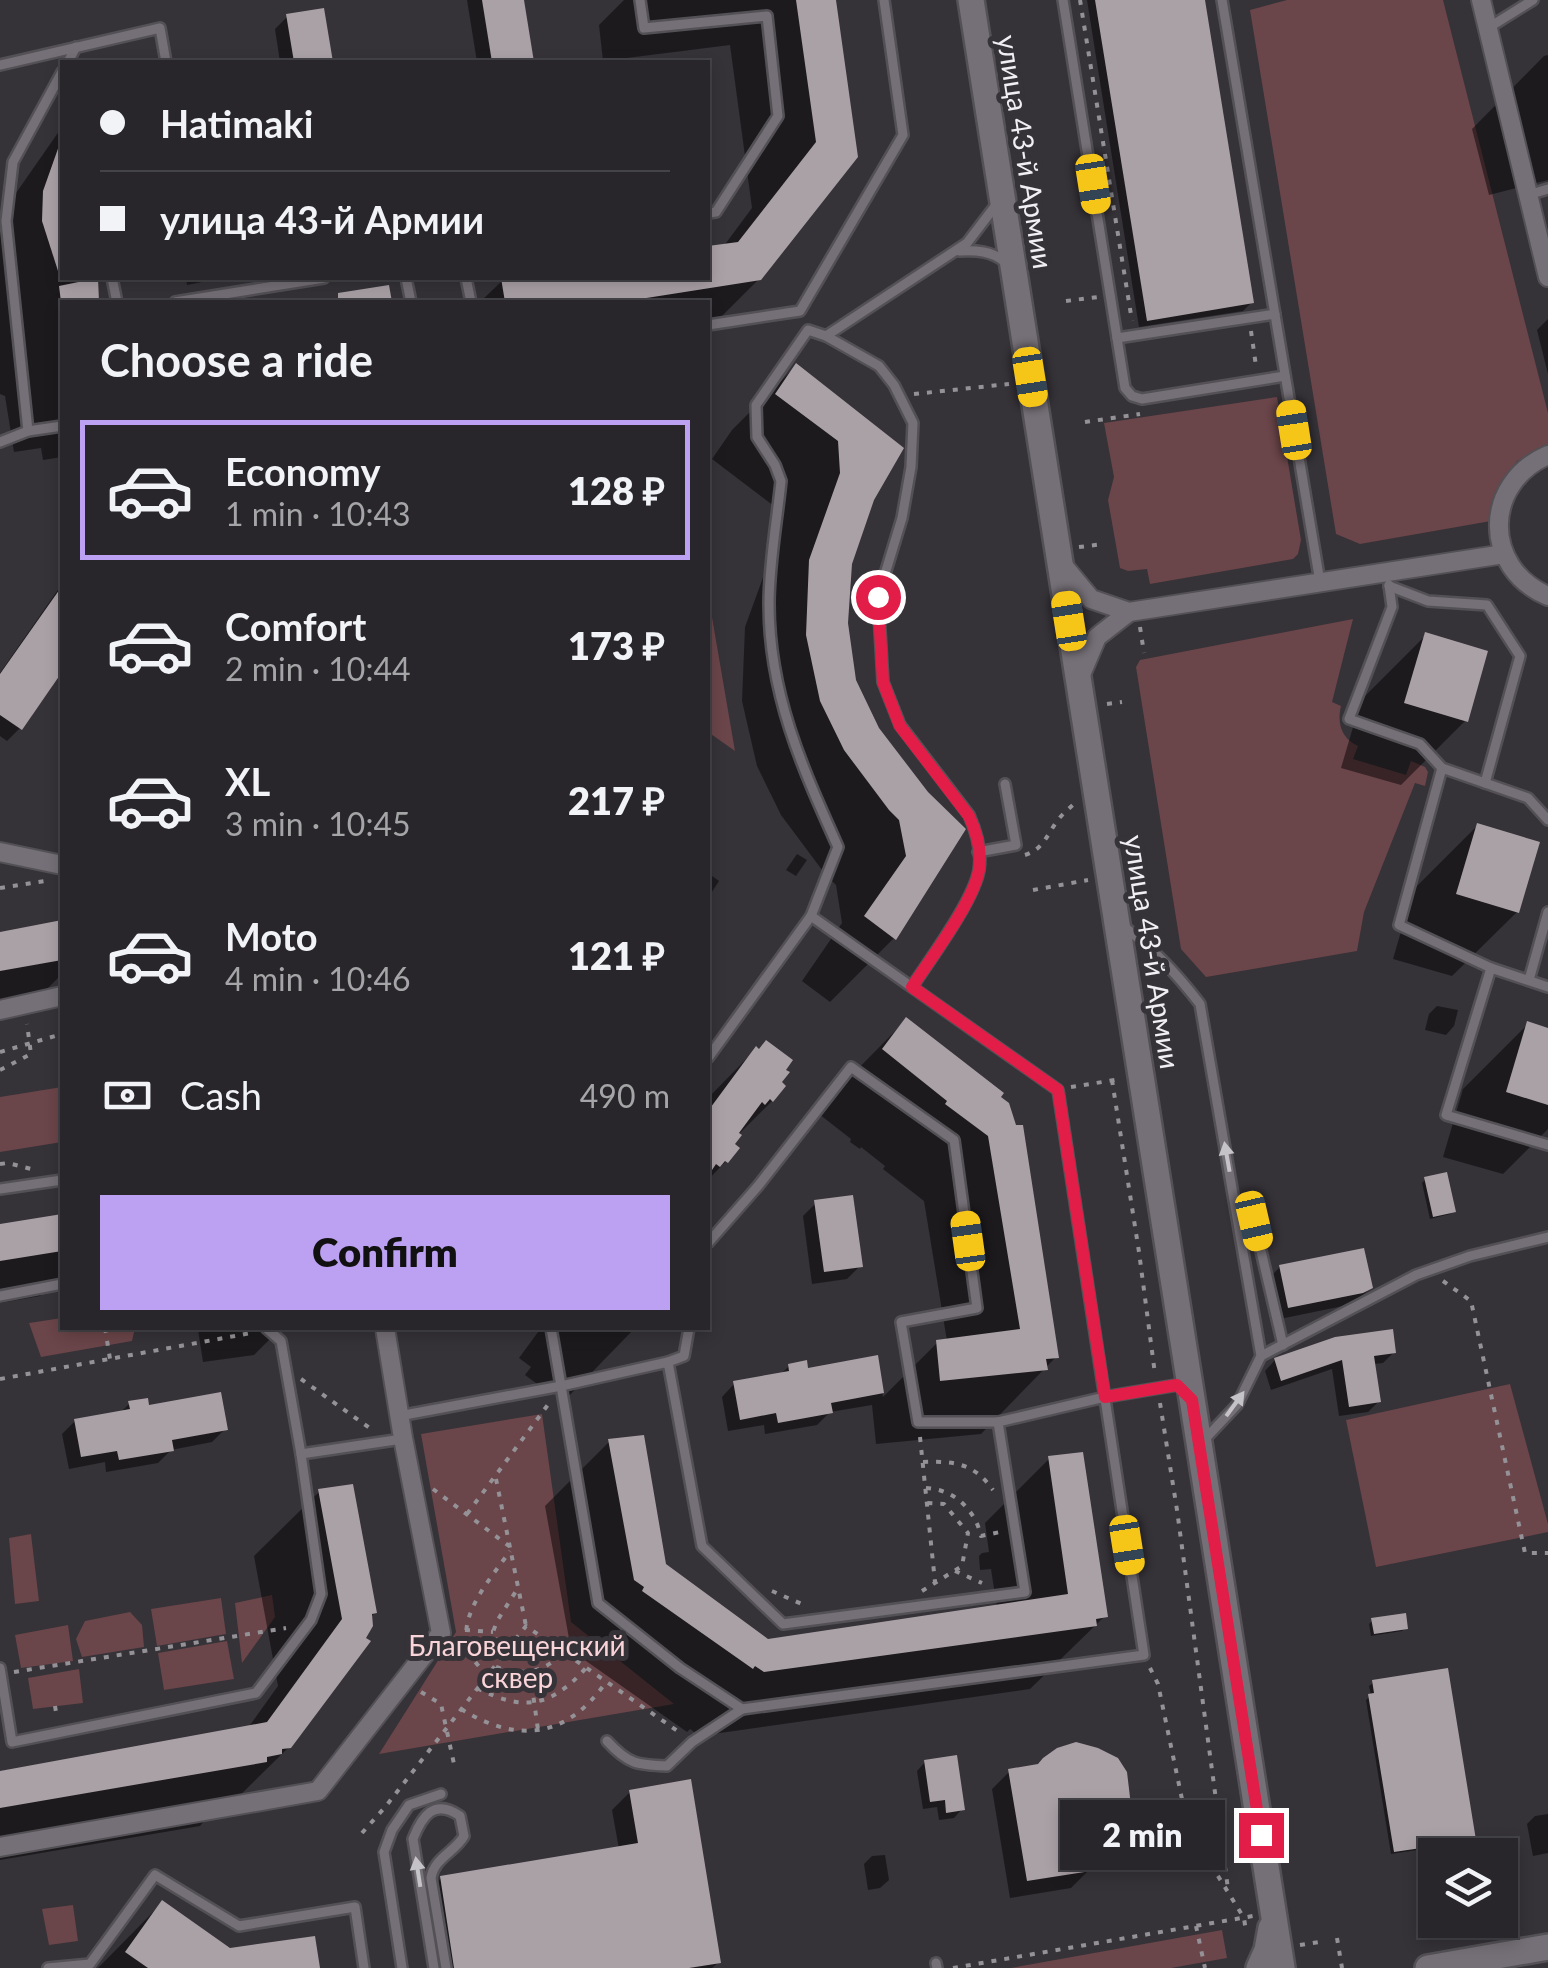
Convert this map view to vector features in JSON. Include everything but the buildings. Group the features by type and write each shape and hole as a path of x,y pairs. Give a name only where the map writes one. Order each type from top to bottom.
{"main road":[{"name":"улица 43-й Армии","path":"970,0 1185,1383 1199,1444 1267,1914 1282,1968"},
{"name":"улица 43-й Армии","path":"1260,1968 1267,1950 1267,1914"},
{"path":"1428,1968 1548,1947"}],"street":[{"path":"1481,0 1548,277"},
{"path":"1548,454 1524,468 1509,486 1500,508 1499,531 1504,554 1516,574 1548,596"},
{"path":"1078,681 1097,637 1129,612 1320,582 1388,579 1504,554"},
{"path":"1059,562 1091,598 1129,612"},
{"path":"0,852 60,866"},
{"path":"0,1010 60,996"},
{"path":"0,1848 318,1792 441,1633 409,1471 395,1440 399,1416 384,1330"}],"lane":[{"path":"640,0 644,28 767,16 778,116 716,212 710,213"},
{"path":"800,311 904,135 884,0"},
{"path":"1063,0 1125,388 1142,399 1285,376"},
{"path":"1222,0 1320,582"},
{"path":"1488,28 1532,0"},
{"path":"0,65 160,28 166,60"},
{"path":"69,60 76,47"},
{"path":"28,431 6,222 13,162 60,76"},
{"path":"1528,195 1548,188"},
{"path":"826,336 967,243 1002,197"},
{"path":"956,251 973,250 998,256 1013,269"},
{"path":"187,300 312,280"},
{"path":"710,325 800,311"},
{"path":"800,311 808,330 879,366 912,422 902,518 878,597 883,682 900,726 969,816 976,832 980,867 972,892 912,987"},
{"path":"1117,338 1274,314"},
{"path":"710,1055 812,916 838,847 800,764 776,686 769,600 782,481 757,437 756,405 808,330"},
{"path":"0,442 28,431 60,426"},
{"path":"1388,579 1392,607 1349,719 1420,744 1442,768 1528,798 1548,820"},
{"path":"1388,579 1428,601 1487,605 1520,656 1485,783"},
{"path":"1442,768 1398,925 1490,968 1548,986"},
{"path":"978,852 1016,846 1005,784"},
{"path":"1530,980 1548,912"},
{"path":"607,1742 622,1757 638,1765 667,1766 692,1742 742,1708 1144,1655 1058,1090 812,916"},
{"path":"1116,921 1177,974 1200,1004 1261,1356 1237,1405 1199,1444"},
{"path":"1490,968 1446,1115 1548,1145"},
{"path":"710,1241 851,1067 954,1140 977,1308 900,1322 918,1422 998,1422 1185,1383"},
{"path":"0,1189 60,1180"},
{"path":"1254,1221 1283,1345"},
{"path":"1261,1356 1416,1275 1548,1236"},
{"path":"0,1296 60,1284"},
{"path":"0,1670 12,1742 256,1694 312,1616 322,1594 280,1341 267,1330"},
{"path":"551,1330 598,1603 680,1668 742,1708"},
{"path":"399,1416 668,1362 684,1356 689,1330"},
{"path":"668,1362 702,1546 784,1624 1025,1592 998,1422"},
{"path":"300,1454 395,1440"},
{"path":"402,1968 384,1852 408,1804 441,1794"},
{"path":"434,1968 414,1839 421,1819 434,1809 451,1810 460,1816 464,1836 458,1846 442,1857 430,1878 446,1968"},
{"path":"48,1968 92,1967 154,1876 239,1926 355,1906 364,1968"}],"path":[{"path":"1080,0 1134,336"},
{"path":"1066,301 1097,297"},
{"path":"900,396 1018,383"},
{"path":"1016,858 1033,853 1047,840 1082,795"},
{"path":"1033,890 1095,879"},
{"path":"0,888 47,881"},
{"path":"0,1070 31,1054 24,1004"},
{"path":"0,1052 60,1035"},
{"path":"1058,1090 1126,1078"},
{"path":"1112,1080 1177,1510 1228,1889"},
{"path":"1416,1275 1440,1279 1471,1301 1524,1553 1548,1553"},
{"path":"105,1330 110,1359"},
{"path":"0,1379 248,1330"},
{"path":"285,1368 395,1440"},
{"path":"466,1514 561,1386"},
{"path":"918,1422 935,1583"},
{"path":"923,1462 964,1465 983,1476 996,1496"},
{"path":"409,1471 510,1548"},
{"path":"496,1477 526,1626 692,1742"},
{"path":"926,1488 940,1488 957,1498 979,1525 981,1536"},
{"path":"948,1508 957,1498"},
{"path":"894,1608 962,1566 968,1533 944,1504 928,1503"},
{"path":"967,1538 1002,1532"},
{"path":"488,1675 471,1655 465,1630 474,1602 510,1548"},
{"path":"506,1652 497,1644 493,1632 518,1587"},
{"path":"766,1587 806,1606"},
{"path":"0,1670 47,1667 297,1626 312,1616"},
{"path":"362,1833 526,1626"},
{"path":"465,1630 493,1632"},
{"path":"494,1667 538,1671 564,1652"},
{"path":"1144,1655 1158,1684 1192,1834 1244,1918 1247,1938"},
{"path":"47,1667 48,1675"},
{"path":"478,1688 509,1701 545,1700 570,1686 586,1668"},
{"path":"530,1672 538,1730"},
{"path":"403,1682 441,1704 454,1764"},
{"path":"461,1709 499,1728 555,1728 594,1699 606,1682"},
{"path":"953,1968 1267,1914"},
{"path":"1196,1926 1204,1968"},
{"path":"1337,1938 1342,1968"}],"green space":[{"path":"1287,0 1443,0 1548,413 1548,445 1517,461 1493,498 1491,521 1360,544 1336,534 1250,10"},
{"path":"1277,397 1301,540 1298,554 1293,559 1150,584 1147,569 1120,568 1108,500 1114,477 1104,423"},
{"path":"710,606 735,751 710,733"},
{"path":"1353,619 1332,702 1341,706 1344,734 1358,746 1353,759 1406,775 1411,761 1428,772 1425,786 1415,783 1364,912 1357,951 1206,977 1181,949 1136,667 1140,660"},
{"path":"60,1087 60,1142 0,1152 0,1097"},
{"path":"60,1318 60,1330 135,1330 132,1341 41,1357 29,1323"},
{"path":"1510,1384 1548,1532 1376,1567 1346,1420"},
{"name":"Благовещенский сквер","path":"542,1414 571,1622 674,1704 379,1754 456,1632 421,1434"},
{"path":"31,1534 39,1601 15,1604 9,1538"},
{"path":"272,1595 275,1617 242,1663 235,1603"},
{"path":"221,1598 226,1634 157,1646 151,1609"},
{"path":"130,1612 142,1625 144,1647 82,1657 76,1639 85,1621"},
{"path":"68,1625 73,1661 21,1668 15,1635"},
{"path":"227,1641 234,1679 164,1690 158,1653"},
{"path":"79,1669 83,1703 33,1709 28,1678"},
{"path":"73,1905 78,1941 49,1945 42,1909"},
{"path":"1222,1930 1227,1958 1171,1968 1011,1968"}],"route":[{"path":"878,597 883,682 900,726 969,816 976,832 980,867 972,892 912,987 1058,1090 1105,1397 1177,1385 1192,1400 1261,1835"}]}
